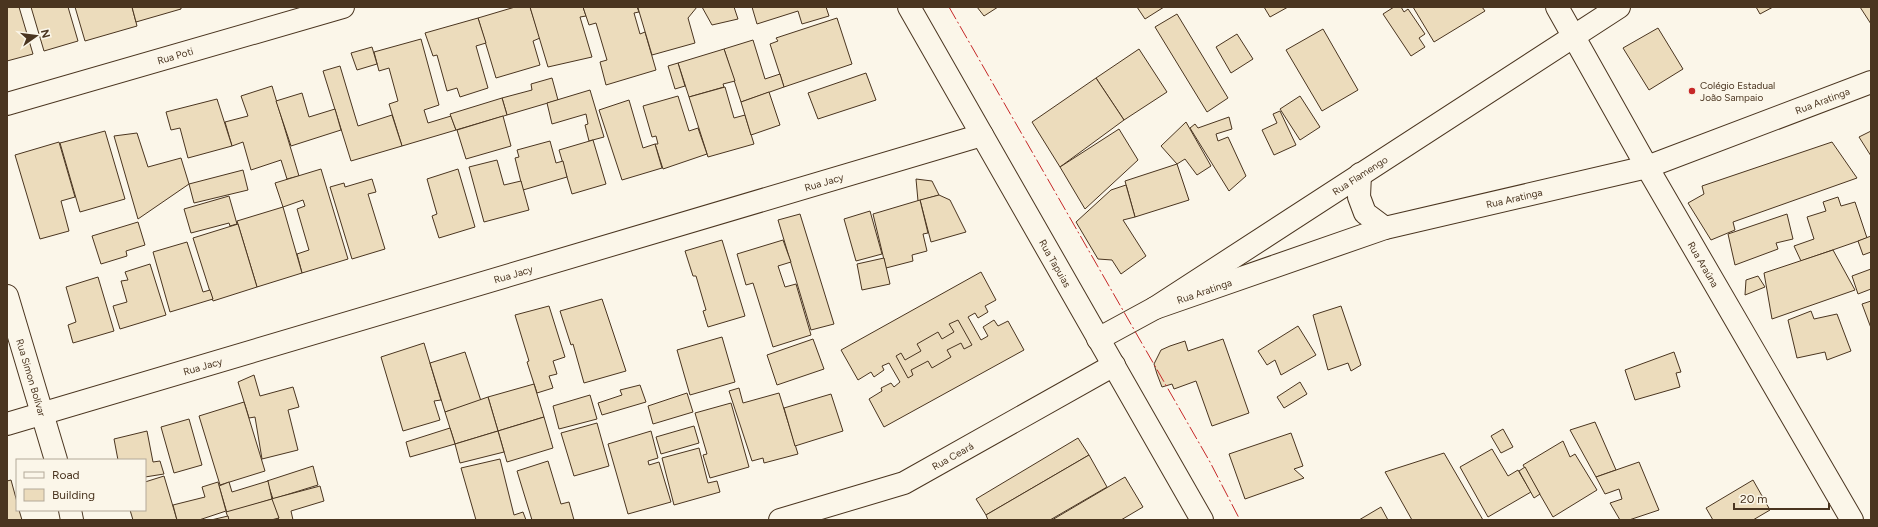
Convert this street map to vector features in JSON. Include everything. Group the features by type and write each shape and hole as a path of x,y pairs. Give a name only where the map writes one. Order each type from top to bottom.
{"street":[{"name":"Rua Poti","path":"7,104 343,7"},
{"name":"Rua Tapuias","path":"909,7 1202,520"},
{"name":"Rua Araúna","path":"1557,7 1647,167 1852,520"},
{"name":"Rua Flamengo","path":"1098,338 1155,308 1360,174 1575,37 1619,7"},
{"name":"Rua Aratinga","path":"1155,308 1385,228 1647,167 1871,82"},
{"name":"Rua Jacy","path":"7,424 982,135"},
{"path":"1360,174 1359,197 1365,213 1385,228"},
{"name":"Rua Simon Bolívar","path":"7,296 56,459"},
{"name":"Rua Ceará","path":"780,520 904,484 1114,365"}],"building":[{"path":"7,7 19,7 33,54 7,61"},
{"path":"31,7 68,7 78,41 44,51"},
{"path":"75,7 132,7 137,26 85,41"},
{"path":"132,7 181,7 181,9 136,22"},
{"path":"515,7 530,7 540,38 533,41 540,65 496,78 478,18"},
{"path":"530,7 583,7 586,16 580,17 592,57 548,67"},
{"path":"583,7 637,7 639,12 634,13 640,34 645,32 656,70 606,85 600,62 607,60 596,23 589,25"},
{"path":"697,7 688,18 695,43 652,55 638,8"},
{"path":"702,7 734,7 738,19 712,25"},
{"path":"752,7 826,7 829,16 802,24 798,11 757,24"},
{"path":"977,7 998,7 984,16"},
{"path":"1137,7 1164,7 1145,19"},
{"path":"1264,7 1288,7 1270,17"},
{"path":"1394,7 1401,7 1404,12 1408,9 1425,34 1419,38 1425,47 1411,56 1383,14"},
{"path":"1413,7 1482,7 1485,11 1434,42"},
{"path":"1756,7 1773,7 1760,14"},
{"path":"1860,7 1871,7 1871,24"},
{"path":"1177,14 1228,98 1207,112 1155,27"},
{"path":"478,18 486,43 476,46 488,88 460,97 457,88 447,91 437,55 433,56 425,33"},
{"path":"837,18 852,64 784,87 770,44 778,41 776,38"},
{"path":"1658,28 1683,69 1649,90 1623,48"},
{"path":"1323,29 1358,90 1322,111 1286,50"},
{"path":"1237,34 1253,59 1231,73 1216,47"},
{"path":"421,39 439,105 424,110 428,123 451,116 456,130 402,146 389,104 398,101 389,68 379,71 374,52"},
{"path":"753,40 765,79 780,74 784,87 741,102 724,49"},
{"path":"372,47 377,64 357,70 351,53"},
{"path":"724,49 735,81 723,84 724,87 689,97 678,63"},
{"path":"1139,49 1167,92 1124,120 1096,78"},
{"path":"678,63 685,86 675,89 668,66"},
{"path":"340,66 358,126 392,115 402,146 351,161 323,71"},
{"path":"866,73 876,100 818,119 808,93"},
{"path":"552,78 558,100 507,115 502,98 532,90 531,84"},
{"path":"1096,78 1124,120 1060,167 1032,122"},
{"path":"272,86 299,176 287,179 281,160 251,170 243,142 232,146 225,122 248,116 241,96"},
{"path":"725,87 734,118 745,115 754,144 708,157 689,97"},
{"path":"590,90 604,137 589,141 585,125 588,124 586,114 552,124 547,103"},
{"path":"769,92 780,125 751,135 741,102"},
{"path":"302,93 309,117 335,109 341,130 291,146 276,101"},
{"path":"678,96 689,131 698,128 707,154 663,169 655,144 658,144 656,136 652,137 643,106"},
{"path":"1300,96 1320,127 1300,140 1280,109"},
{"path":"502,98 507,115 456,130 450,114"},
{"path":"217,99 232,146 188,158 180,128 171,130 166,112"},
{"path":"629,100 643,148 655,144 662,168 622,180 599,110"},
{"path":"1280,111 1296,145 1274,155 1262,130 1277,123 1273,114"},
{"path":"503,116 511,146 466,159 457,130"},
{"path":"1229,117 1232,129 1216,134 1218,141 1228,137 1246,176 1229,191 1190,128 1195,124 1198,128"},
{"path":"1186,122 1211,166 1197,175 1185,159 1177,164 1161,146"},
{"path":"1119,129 1138,160 1085,209 1060,167"},
{"path":"105,131 125,199 80,212 60,143"},
{"path":"1871,131 1871,156 1859,137"},
{"path":"137,133 148,167 181,158 189,184 138,219 114,136"},
{"path":"593,140 606,184 572,194 559,150"},
{"path":"550,141 556,163 563,161 567,177 523,190 515,158 519,157 517,150"},
{"path":"59,142 75,197 61,201 69,231 40,239 15,155"},
{"path":"1832,142 1857,178 1733,222 1735,230 1711,240 1688,203 1704,194 1702,186"},
{"path":"497,160 504,185 521,181 529,210 484,222 469,167"},
{"path":"1177,164 1189,200 1135,217 1125,181"},
{"path":"321,169 348,259 302,273 297,254 309,250 297,209 305,206 303,200 283,207 275,183"},
{"path":"458,169 475,227 439,238 432,216 437,214 427,179"},
{"path":"243,170 248,190 194,203 189,184"},
{"path":"372,179 376,192 368,194 385,249 352,259 330,187 344,183 345,187"},
{"path":"916,179 932,181 939,195 918,201"},
{"path":"1126,185 1135,217 1123,220 1146,256 1121,274 1112,260 1098,259 1076,222 1111,190"},
{"path":"939,195 950,200 966,232 931,242 920,200"},
{"path":"229,196 237,224 230,226 229,223 191,233 184,209"},
{"path":"1838,197 1841,206 1855,202 1867,238 1801,261 1794,246 1814,239 1807,217 1826,211 1823,202"},
{"path":"920,200 928,233 923,234 927,251 912,255 913,261 886,268 873,214"},
{"path":"283,207 302,273 257,287 237,221"},
{"path":"870,211 882,254 856,261 844,219"},
{"path":"800,214 834,324 811,330 778,220"},
{"path":"1787,214 1793,239 1776,243 1778,249 1735,265 1728,234"},
{"path":"138,222 145,245 126,251 127,256 101,264 92,236"},
{"path":"238,224 257,287 213,301 193,238"},
{"path":"1871,236 1871,252 1863,255 1858,241"},
{"path":"722,240 745,316 708,327 703,311 706,310 696,276 693,276 685,251"},
{"path":"783,240 791,262 778,266 785,287 796,284 811,335 773,347 753,283 746,285 737,254"},
{"path":"187,242 203,292 210,290 213,299 170,312 153,252"},
{"path":"1833,250 1855,290 1772,319 1764,273"},
{"path":"884,258 890,284 862,290 857,264"},
{"path":"150,264 166,315 120,329 113,306 127,302 121,281 128,280 125,272"},
{"path":"1871,269 1871,289 1858,294 1852,276"},
{"path":"981,272 996,300 985,306 988,312 978,318 975,313 968,317 981,340 988,336 983,327 994,320 998,326 1008,321 1024,350 884,427 869,399 882,391 881,388 891,383 894,387 900,382 889,363 882,366 884,370 874,377 871,372 858,380 841,350"},
{"path":"1758,276 1765,287 1745,295 1746,280"},
{"path":"98,277 114,331 73,343 68,325 76,322 66,287"},
{"path":"602,299 626,371 584,383 573,344 571,345 560,311"},
{"path":"1871,301 1871,328 1862,304"},
{"path":"549,306 565,357 553,361 557,374 549,376 553,388 537,393 527,362 529,361 515,315"},
{"path":"1341,306 1361,365 1351,371 1348,363 1328,370 1313,315"},
{"path":"1811,311 1814,319 1837,314 1851,351 1827,360 1825,352 1797,358 1788,320"},
{"path":"958,320 972,345 964,349 961,343 947,350 951,357 932,368 928,361 911,370 913,375 908,378 896,356 901,353 905,360 921,351 917,344 938,332 942,339 954,332 949,324"},
{"path":"1298,326 1316,355 1281,375 1275,360 1267,365 1258,351"},
{"path":"722,337 735,382 690,395 677,350"},
{"path":"813,339 824,369 777,385 767,355"},
{"path":"1223,339 1249,413 1212,426 1196,381 1174,389 1172,384 1162,387 1154,364 1161,350 1170,346 1185,341 1188,351"},
{"path":"424,343 441,400 434,401 440,420 403,431 381,357"},
{"path":"465,352 481,401 445,412 430,363"},
{"path":"1674,352 1681,372 1676,373 1680,387 1635,400 1625,370"},
{"path":"254,375 260,396 293,387 299,407 288,410 298,450 262,459 255,417 249,418 238,382"},
{"path":"1300,382 1307,394 1284,408 1277,397"},
{"path":"534,384 544,417 498,431 488,397"},
{"path":"640,385 646,402 602,415 598,403 622,395 620,390"},
{"path":"739,388 743,403 779,393 798,454 764,463 763,458 752,461 729,391"},
{"path":"687,393 693,412 653,424 648,406"},
{"path":"831,394 843,431 795,446 784,408"},
{"path":"590,395 597,419 559,429 553,406"},
{"path":"488,397 498,431 455,444 445,412"},
{"path":"244,402 265,471 220,485 199,416"},
{"path":"731,403 749,467 710,478 703,455 707,454 695,413"},
{"path":"544,417 553,448 507,462 498,431"},
{"path":"189,419 202,465 174,473 161,427"},
{"path":"1595,422 1616,470 1596,477 1570,430"},
{"path":"597,423 609,466 574,476 561,433"},
{"path":"694,426 699,443 661,454 656,437"},
{"path":"450,428 455,444 410,457 406,442"},
{"path":"1503,429 1513,447 1501,453 1491,436"},
{"path":"147,431 153,462 160,461 164,474 146,477 146,459 118,459 114,439"},
{"path":"498,431 504,452 460,463 455,444"},
{"path":"651,431 658,458 648,461 649,465 659,462 671,502 628,514 608,444"},
{"path":"1291,433 1303,466 1294,469 1304,478 1245,499 1229,454"},
{"path":"1078,438 1089,455 986,515 976,499"},
{"path":"1563,441 1570,457 1575,454 1597,490 1553,517 1523,465"},
{"path":"699,448 708,483 717,481 720,492 674,505 662,458"},
{"path":"1492,449 1508,476 1518,470 1531,492 1488,517 1460,467"},
{"path":"1444,453 1483,520 1412,520 1385,472"},
{"path":"1089,455 1107,487 1050,520 988,520 986,515"},
{"path":"500,459 514,515 523,512 526,520 476,520 461,468"},
{"path":"548,461 561,504 569,502 574,520 532,520 517,471"},
{"path":"1639,462 1659,510 1629,520 1620,520 1610,503 1622,499 1619,489 1605,494 1596,477"},
{"path":"313,466 318,485 273,499 267,481"},
{"path":"1525,467 1540,494 1534,498 1519,471"},
{"path":"164,476 177,520 133,520 130,511 146,511 146,482"},
{"path":"1125,477 1143,507 1121,520 1052,520"},
{"path":"11,480 16,498 16,511 19,511 22,520 7,520 7,481"},
{"path":"1753,480 1770,510 1753,520 1713,520 1706,508"},
{"path":"268,481 272,499 227,513 219,486 229,482 232,492"},
{"path":"218,482 226,511 199,520 177,520 173,505 205,497 202,487"},
{"path":"320,486 324,501 291,511 293,520 279,520 271,499"},
{"path":"272,499 279,518 271,520 229,520 226,512"},
{"path":"1381,507 1388,520 1359,520"},
{"path":"228,516 229,520 211,520"}],"power":[{"path":"949,7 1210,462 1240,520"}],"place":[{"name":"Colégio Estadual João Sampaio","path":"1692,91"}]}
